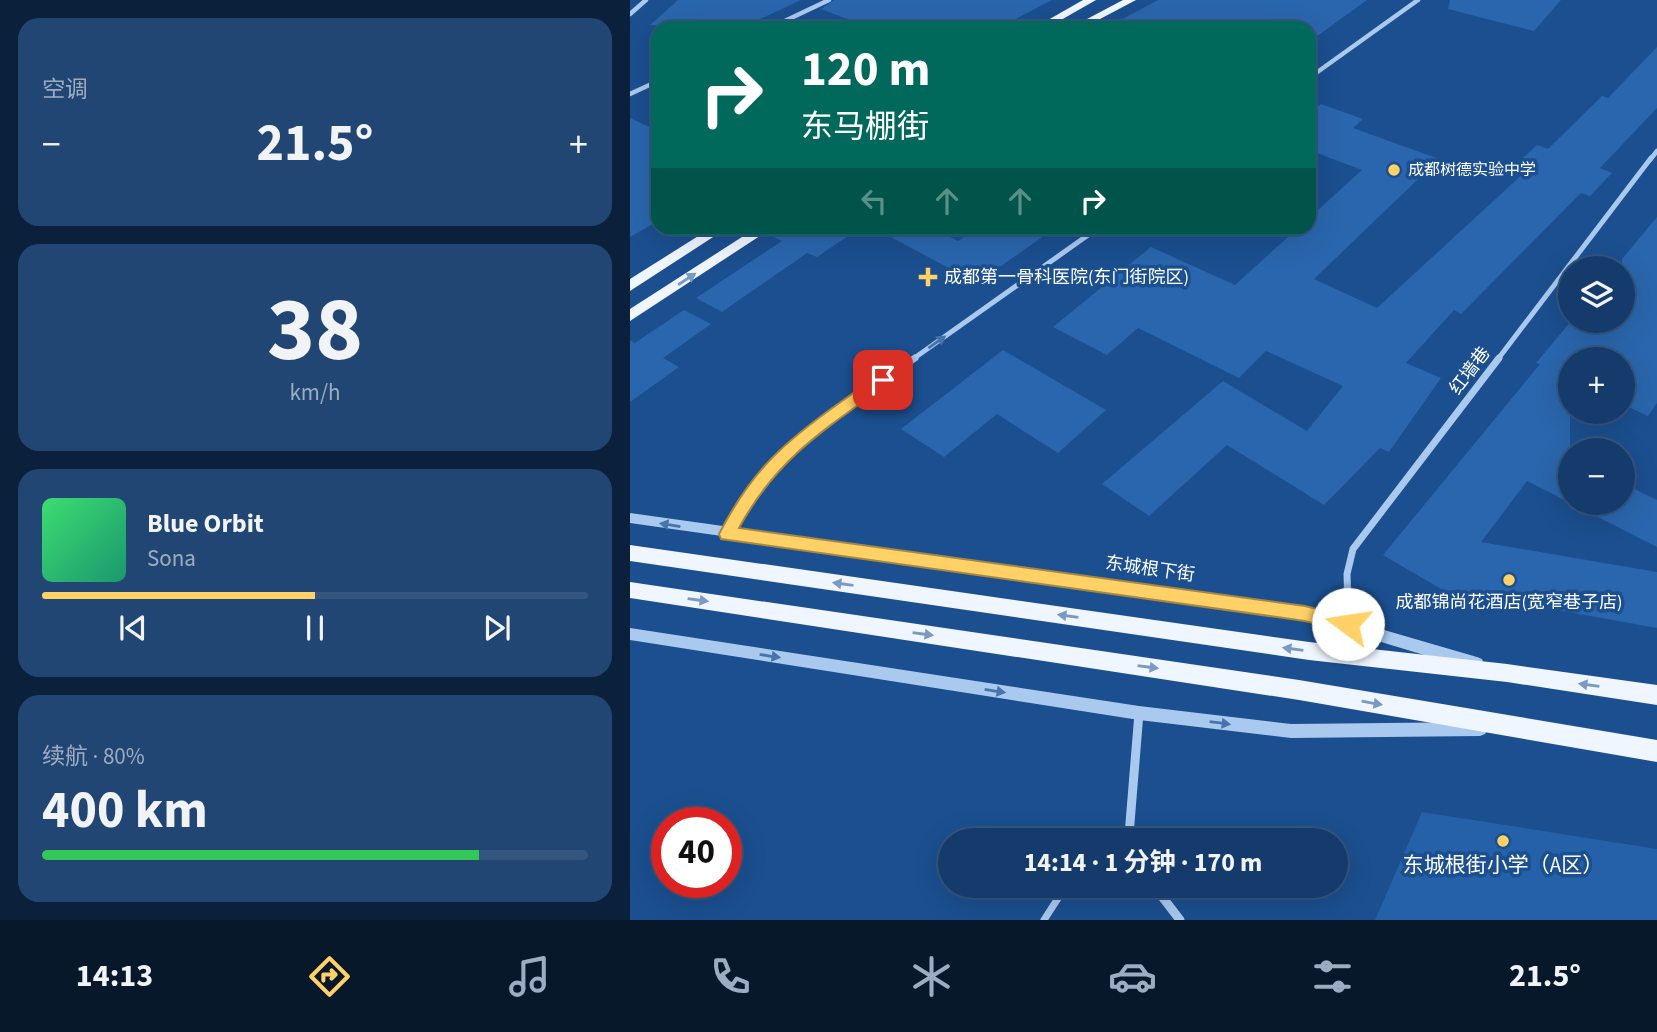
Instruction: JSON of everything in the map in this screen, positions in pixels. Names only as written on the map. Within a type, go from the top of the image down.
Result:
[{"type":"main road","points":[[1052,21],[1091,0]]},
{"type":"main road","points":[[1088,21],[1131,0]]},
{"type":"main road","points":[[630,286],[709,235]]},
{"type":"main road","points":[[630,316],[754,235]]},
{"type":"main road","points":[[630,553],[1310,651],[1507,673]]},
{"type":"main road","points":[[630,590],[1299,690],[1657,751]]},
{"type":"main road","name":"东城根下街","points":[[1507,673],[1657,695]]},
{"type":"street","points":[[630,14],[646,0]]},
{"type":"street","points":[[785,21],[829,0]]},
{"type":"street","points":[[1316,73],[1418,0]]},
{"type":"street","points":[[630,94],[651,84]]},
{"type":"street","name":"红墙巷","points":[[1348,624],[1347,574],[1353,549],[1657,151]]},
{"type":"street","points":[[727,534],[746,499],[770,468],[797,441],[1088,235]]},
{"type":"street","name":"东城根下街","points":[[630,518],[727,534],[1305,613],[1507,673]]},
{"type":"street","points":[[630,634],[1139,713],[1291,731],[1518,728]]},
{"type":"street","points":[[1129,828],[1139,713]]},
{"type":"street","points":[[1163,898],[1180,920]]},
{"type":"lane","points":[[1044,920],[1058,898]]},
{"type":"shaded area","points":[[1422,812],[1657,849],[1657,920],[1375,920]]},
{"type":"building","points":[[678,0],[801,0],[756,21],[654,21]]},
{"type":"building","points":[[834,0],[1052,0],[1012,21],[852,21],[821,9]]},
{"type":"building","points":[[1158,0],[1367,0],[1316,37],[1316,21],[1119,21]]},
{"type":"building","points":[[1450,0],[1561,0],[1534,31],[1448,9]]},
{"type":"building","points":[[1657,47],[1657,108],[1600,168],[1612,173],[1590,196],[1581,193],[1461,314],[1454,310],[1406,363],[1441,378],[1389,452],[1380,448],[1324,505],[1227,445],[1149,516],[1102,484],[1223,381],[1307,431],[1343,386],[1266,351],[1239,378],[1138,328],[1107,355],[1053,327],[1151,247],[1235,285],[1290,235],[1316,235],[1316,212],[1362,170],[1316,153],[1316,108],[1321,104],[1363,119],[1353,128],[1439,159],[1314,279],[1377,308],[1526,171],[1514,166],[1537,145],[1548,149],[1602,96],[1608,98]]},
{"type":"building","points":[[630,118],[651,128],[651,225],[630,237]]},
{"type":"building","points":[[1657,217],[1657,403],[1648,416],[1635,410],[1635,347],[1558,347],[1558,424],[1570,424],[1570,438],[1558,438],[1558,497],[1527,481],[1481,542],[1657,572],[1657,628],[1441,589],[1383,555],[1540,364],[1536,363],[1561,333],[1635,333],[1635,256],[1624,256]]},
{"type":"building","points":[[770,235],[850,235],[817,257],[807,253],[722,312],[696,298],[782,241]]},
{"type":"building","points":[[887,235],[946,235],[958,241],[967,235],[1045,235],[977,283]]},
{"type":"building","points":[[684,310],[711,324],[663,358],[679,367],[630,402],[630,340],[635,343]]},
{"type":"building","points":[[1003,350],[1106,410],[1058,453],[997,414],[944,457],[901,429]]},
{"type":"building","points":[[1635,489],[1657,500],[1657,547],[1594,515],[1635,515]]},
{"type":"place","name":"成都树德实验中学","points":[[1394,170]]},
{"type":"place","name":"成都第一骨科医院(东门街院区)","points":[[928,277]]},
{"type":"place","name":"成都锦尚花酒店(宽窄巷子店)","points":[[1509,580]]},
{"type":"place","name":"东城根街小学（A区）","points":[[1503,841]]},
{"type":"route","points":[[883,380],[797,441],[770,468],[746,499],[727,534],[1305,613],[1348,624]]}]
